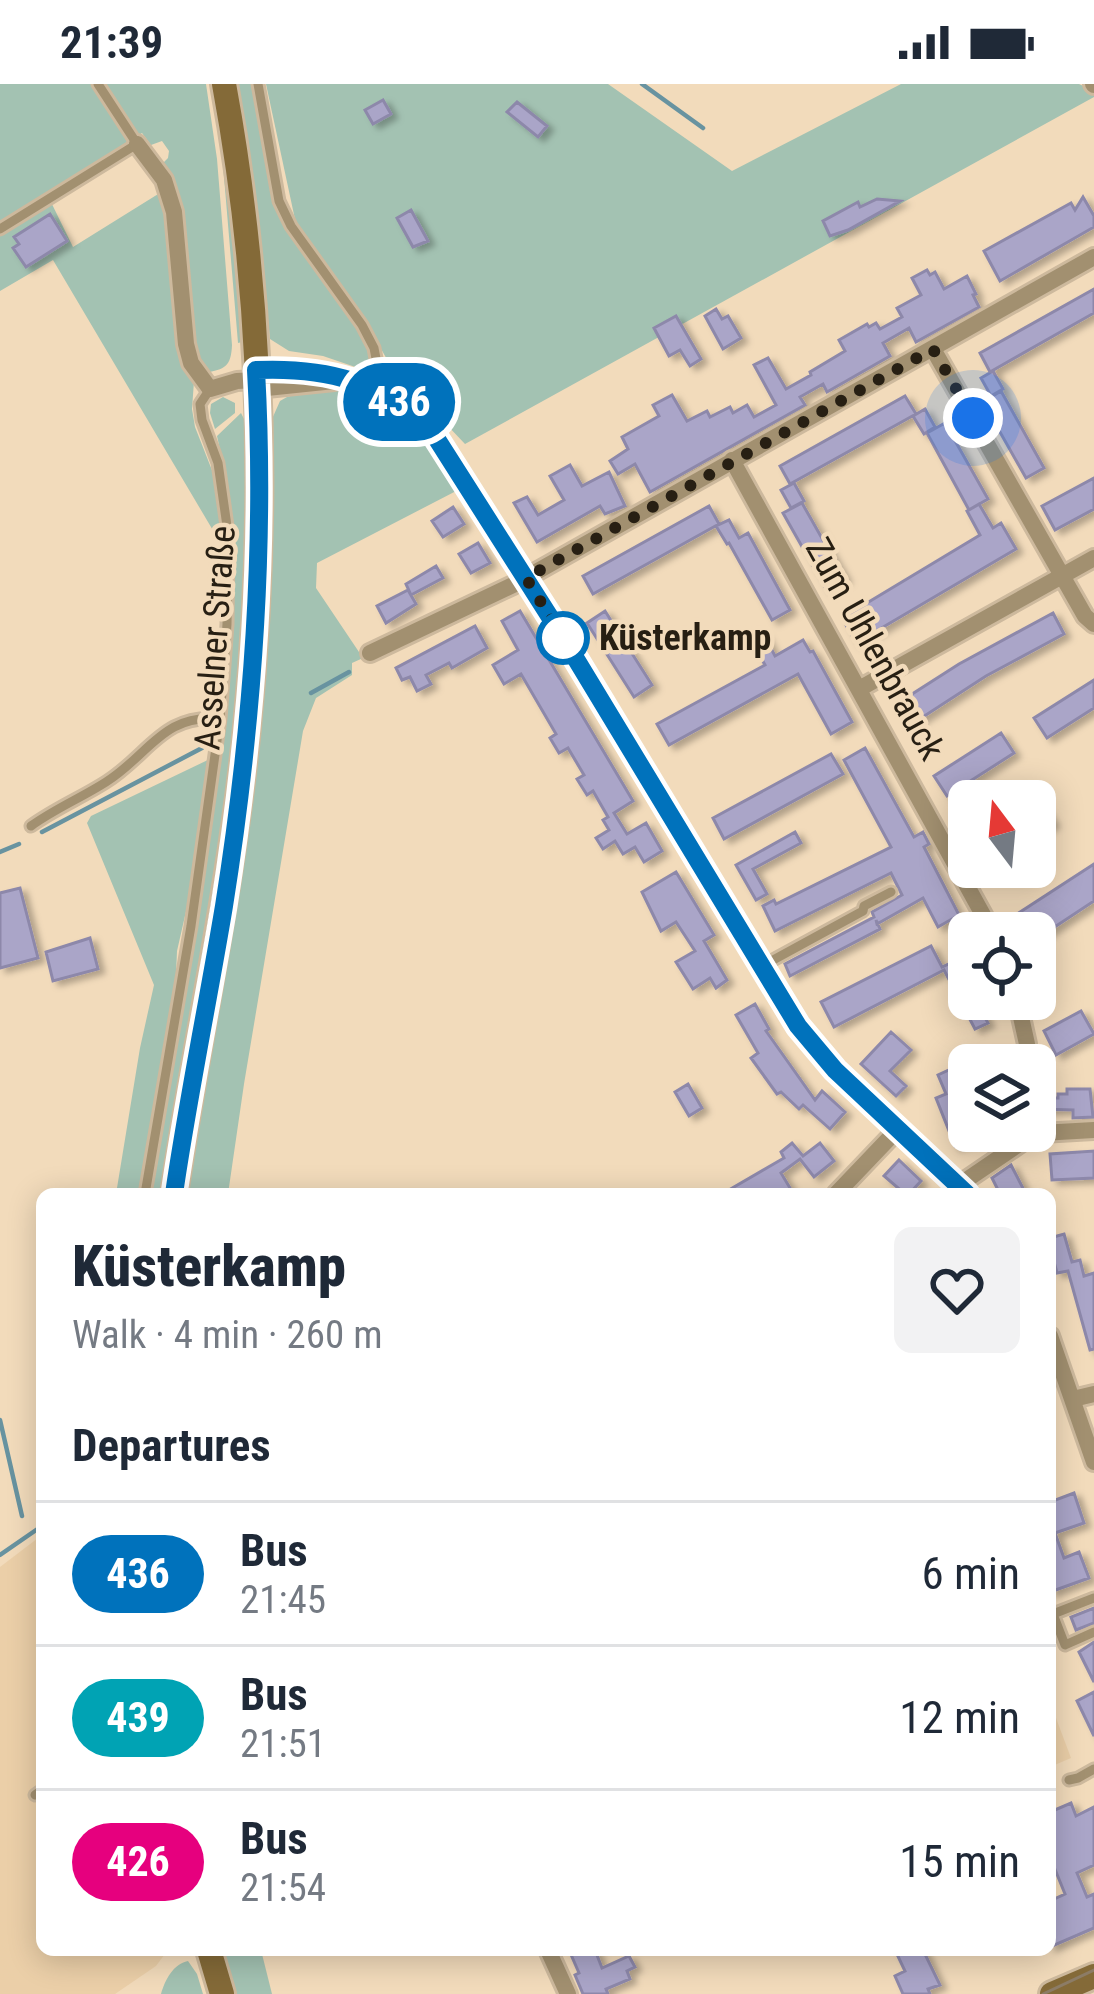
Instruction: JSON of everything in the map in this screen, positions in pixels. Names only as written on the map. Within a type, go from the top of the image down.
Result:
[{"type":"main road","name":"Asselner Straße","points":[[175,1188],[224,906],[248,726],[258,567],[257,380],[244,219],[224,84]]},
{"type":"main road","points":[[211,1956],[222,1994]]},
{"type":"main road","points":[[1052,1994],[1094,1976]]},
{"type":"street","points":[[137,143],[164,180],[174,212],[186,344],[191,363],[210,389],[237,381],[257,380],[287,388],[341,380],[374,388],[409,409],[433,433],[798,1026],[835,1070],[961,1188]]},
{"type":"street","points":[[370,653],[526,578],[1094,257]]},
{"type":"street","points":[[933,349],[1084,616],[1094,624]]},
{"type":"street","name":"Zum Uhlenbrauck","points":[[732,460],[981,912]]},
{"type":"street","points":[[859,689],[1094,558]]},
{"type":"street","points":[[842,1188],[898,1129]]},
{"type":"street","points":[[966,1188],[1028,1138],[1094,1130]]},
{"type":"street","points":[[1056,1353],[1094,1462]]},
{"type":"street","points":[[1072,1399],[1094,1394]]},
{"type":"street","points":[[551,1956],[568,1994]]},
{"type":"lane","points":[[0,229],[137,143],[98,84]]},
{"type":"lane","points":[[258,84],[279,201],[374,348],[378,369],[374,388]]},
{"type":"lane","points":[[146,1188],[191,926],[220,719],[229,549],[218,463],[200,404],[210,389]]},
{"type":"lane","points":[[31,826],[58,806],[107,782],[171,728],[198,717],[220,719]]},
{"type":"lane","points":[[762,966],[891,892]]},
{"type":"lane","points":[[1056,1614],[1094,1598]]},
{"type":"lane","points":[[1056,1622],[1065,1645]]},
{"type":"lane","points":[[1056,1649],[1094,1632]]},
{"type":"lane","points":[[1070,1780],[1094,1769]]},
{"type":"shaded area","points":[[36,1540],[36,1956],[164,1956],[115,1994],[0,1994],[0,1567]]},
{"type":"shaded area","points":[[1056,1718],[1071,1758],[1056,1764]]},
{"type":"green space","points":[[0,84],[206,84],[232,345],[226,366],[205,373],[192,357],[163,163],[169,151],[162,141],[151,145],[142,133],[47,194],[73,247],[163,191],[186,365],[194,381],[195,427],[217,483],[224,549],[53,260],[0,291]]},
{"type":"green space","points":[[212,84],[216,84],[226,155],[242,342],[238,343],[223,165]]},
{"type":"green space","points":[[234,84],[254,84],[276,201],[293,237],[369,344],[374,363],[370,372],[323,356],[289,351],[270,339],[255,201]]},
{"type":"green space","points":[[266,84],[608,84],[732,171],[901,84],[1079,84],[1094,91],[1094,97],[465,444],[428,405],[402,386],[363,317],[296,224]]},
{"type":"green space","points":[[334,388],[394,411],[423,436],[460,489],[317,563],[316,588],[363,658],[352,663],[352,675],[316,698],[303,731],[229,1188],[183,1188],[259,697],[272,510],[272,419],[280,401]]},
{"type":"green space","points":[[223,397],[235,403],[235,413],[215,429],[211,404]]},
{"type":"green space","points":[[241,413],[246,423],[248,575],[236,752],[166,1188],[151,1188],[206,857],[229,666],[232,551],[217,436]]},
{"type":"green space","points":[[212,758],[141,1188],[117,1188],[154,985],[87,823],[91,816]]},
{"type":"green space","points":[[223,1956],[262,1956],[272,1994],[234,1994]]},
{"type":"green space","points":[[188,1961],[203,1994],[161,1994],[170,1973]]},
{"type":"building","points":[[383,100],[391,114],[373,124],[365,110]]},
{"type":"building","points":[[517,102],[547,126],[538,137],[507,112]]},
{"type":"building","points":[[1083,197],[1094,216],[1094,227],[1000,281],[984,251],[1071,203],[1075,210]]},
{"type":"building","points":[[877,199],[900,201],[830,236],[823,221],[858,202],[860,207]]},
{"type":"building","points":[[411,210],[428,241],[413,247],[397,218]]},
{"type":"building","points":[[50,214],[67,241],[26,267],[13,248],[19,244],[14,237]]},
{"type":"building","points":[[927,270],[930,275],[935,272],[944,289],[967,276],[979,307],[916,342],[909,328],[883,343],[890,356],[827,392],[823,384],[800,397],[805,405],[650,492],[635,464],[618,474],[610,461],[628,449],[622,437],[659,416],[653,405],[672,395],[687,421],[707,411],[710,417],[747,405],[754,417],[776,405],[754,365],[768,358],[786,389],[845,351],[839,340],[867,324],[876,323],[880,329],[902,317],[897,308],[921,295],[912,278]]},
{"type":"building","points":[[1094,289],[1094,313],[990,372],[980,353]]},
{"type":"building","points":[[716,309],[722,319],[728,316],[741,338],[723,349],[705,316]]},
{"type":"building","points":[[676,316],[701,359],[690,366],[680,350],[669,356],[654,328]]},
{"type":"building","points":[[993,371],[1003,389],[991,396],[981,378]]},
{"type":"building","points":[[1001,391],[1044,468],[1026,478],[983,402]]},
{"type":"building","points":[[905,396],[916,414],[790,484],[780,466]]},
{"type":"building","points":[[925,409],[935,427],[924,434],[913,416]]},
{"type":"building","points":[[945,423],[988,499],[969,510],[927,433]]},
{"type":"building","points":[[570,465],[582,486],[609,472],[625,506],[605,514],[600,506],[537,542],[514,503],[527,497],[538,515],[564,500],[550,476]]},
{"type":"building","points":[[1094,478],[1094,509],[1055,530],[1042,506]]},
{"type":"building","points":[[794,483],[804,501],[791,508],[781,490]]},
{"type":"building","points":[[802,503],[845,579],[826,589],[783,513]]},
{"type":"building","points":[[979,504],[993,528],[1001,523],[1016,549],[856,643],[842,618],[980,535],[967,511]]},
{"type":"building","points":[[709,506],[719,524],[593,594],[583,576]]},
{"type":"building","points":[[453,507],[464,524],[443,537],[432,521]]},
{"type":"building","points":[[729,520],[739,538],[748,533],[790,610],[772,620],[716,526]]},
{"type":"building","points":[[478,543],[490,563],[471,573],[459,554]]},
{"type":"building","points":[[436,566],[443,578],[411,595],[406,584]]},
{"type":"building","points":[[408,590],[416,604],[386,623],[377,606]]},
{"type":"building","points":[[520,611],[633,801],[614,813],[627,834],[646,823],[662,851],[644,862],[635,847],[623,854],[615,841],[603,849],[596,838],[609,830],[603,820],[608,817],[593,791],[587,795],[577,779],[584,775],[568,748],[559,753],[550,738],[556,734],[521,674],[504,684],[493,665],[518,650],[502,621]]},
{"type":"building","points":[[605,611],[652,685],[634,697],[587,623]]},
{"type":"building","points":[[1053,613],[1064,634],[986,676],[909,726],[895,705]]},
{"type":"building","points":[[475,626],[487,648],[452,668],[449,663],[426,675],[431,684],[417,691],[410,677],[402,680],[396,668]]},
{"type":"building","points":[[764,635],[775,656],[803,640],[852,722],[831,734],[798,674],[669,745],[657,724],[765,665],[752,642]]},
{"type":"building","points":[[1094,680],[1094,708],[1047,738],[1034,718]]},
{"type":"building","points":[[1001,733],[1014,753],[972,780],[948,780],[947,796],[934,776]]},
{"type":"building","points":[[865,748],[914,837],[923,832],[929,844],[924,847],[957,912],[948,912],[948,921],[938,927],[923,898],[878,924],[880,929],[790,976],[785,964],[874,917],[872,912],[902,895],[891,873],[775,931],[763,906],[774,900],[776,904],[891,847],[844,760]]},
{"type":"building","points":[[831,754],[843,774],[724,839],[713,818]]},
{"type":"building","points":[[795,832],[801,843],[753,869],[767,894],[756,900],[736,865]]},
{"type":"building","points":[[1094,864],[1094,901],[1056,926],[1056,912],[1020,912]]},
{"type":"building","points":[[676,872],[714,935],[704,941],[727,980],[716,988],[710,978],[693,989],[676,962],[695,951],[676,922],[661,931],[642,892]]},
{"type":"building","points":[[20,888],[38,958],[0,968],[0,893]]},
{"type":"building","points":[[90,938],[98,969],[53,981],[46,952]]},
{"type":"building","points":[[931,946],[942,967],[948,964],[948,978],[944,970],[834,1027],[821,1002]]},
{"type":"building","points":[[755,1004],[766,1031],[815,1100],[822,1091],[845,1112],[830,1129],[803,1105],[799,1109],[781,1092],[777,1094],[751,1058],[758,1053],[736,1015]]},
{"type":"building","points":[[1081,1011],[1094,1034],[1056,1055],[1056,1044],[1050,1044],[1044,1031]]},
{"type":"building","points":[[970,1020],[986,1020],[988,1023],[975,1029]]},
{"type":"building","points":[[891,1032],[911,1050],[890,1071],[906,1086],[896,1096],[861,1064]]},
{"type":"building","points":[[948,1070],[948,1128],[936,1098],[946,1094],[938,1075]]},
{"type":"building","points":[[688,1084],[702,1108],[689,1116],[675,1092]]},
{"type":"building","points":[[1067,1089],[1090,1089],[1093,1117],[1073,1118],[1073,1110],[1056,1110],[1058,1094],[1067,1094]]},
{"type":"building","points":[[792,1143],[803,1156],[820,1143],[834,1161],[814,1177],[800,1159],[781,1173],[790,1188],[732,1188],[784,1158],[781,1152]]},
{"type":"building","points":[[1094,1151],[1094,1178],[1052,1180],[1050,1154]]},
{"type":"building","points":[[899,1160],[921,1181],[915,1188],[898,1188],[884,1176]]},
{"type":"building","points":[[1011,1165],[1023,1188],[997,1188],[992,1178]]},
{"type":"building","points":[[1064,1234],[1072,1262],[1080,1260],[1084,1276],[1094,1273],[1094,1349],[1090,1350],[1068,1271],[1057,1273],[1056,1236]]},
{"type":"building","points":[[1074,1493],[1084,1523],[1056,1533],[1056,1500]]},
{"type":"building","points":[[1056,1536],[1064,1558],[1079,1552],[1089,1578],[1056,1590]]},
{"type":"building","points":[[1094,1608],[1094,1623],[1076,1630],[1071,1617]]},
{"type":"building","points":[[1094,1642],[1094,1682],[1079,1652]]},
{"type":"building","points":[[1094,1692],[1094,1736],[1077,1701]]},
{"type":"building","points":[[1071,1803],[1076,1816],[1094,1807],[1094,1865],[1077,1873],[1087,1897],[1094,1894],[1094,1928],[1056,1944],[1056,1898],[1065,1894],[1056,1872],[1056,1809]]},
{"type":"building","points":[[572,1956],[597,1956],[602,1968],[629,1956],[635,1967],[627,1971],[630,1979],[606,1989],[608,1994],[583,1994],[575,1975],[579,1973]]},
{"type":"building","points":[[898,1956],[926,1956],[940,1985],[928,1989],[930,1994],[903,1994],[895,1976],[905,1971]]},
{"type":"waterway","points":[[642,84],[703,128]]},
{"type":"waterway","points":[[311,693],[349,672]]},
{"type":"waterway","points":[[42,832],[202,748]]},
{"type":"waterway","points":[[0,852],[19,844]]},
{"type":"waterway","points":[[0,1420],[22,1516]]},
{"type":"waterway","points":[[0,1555],[36,1530]]},
{"type":"tram line","points":[[1043,1994],[1094,1970]]},
{"type":"bus line","name":"436","points":[[175,1188],[224,906],[248,726],[258,567],[256,370],[291,368],[370,386],[409,409],[433,433],[798,1026],[835,1070],[961,1188]]},
{"type":"place","name":"Küsterkamp","points":[[563,638]]},
{"type":"route","points":[[563,638],[526,578],[933,349],[973,418]]}]
